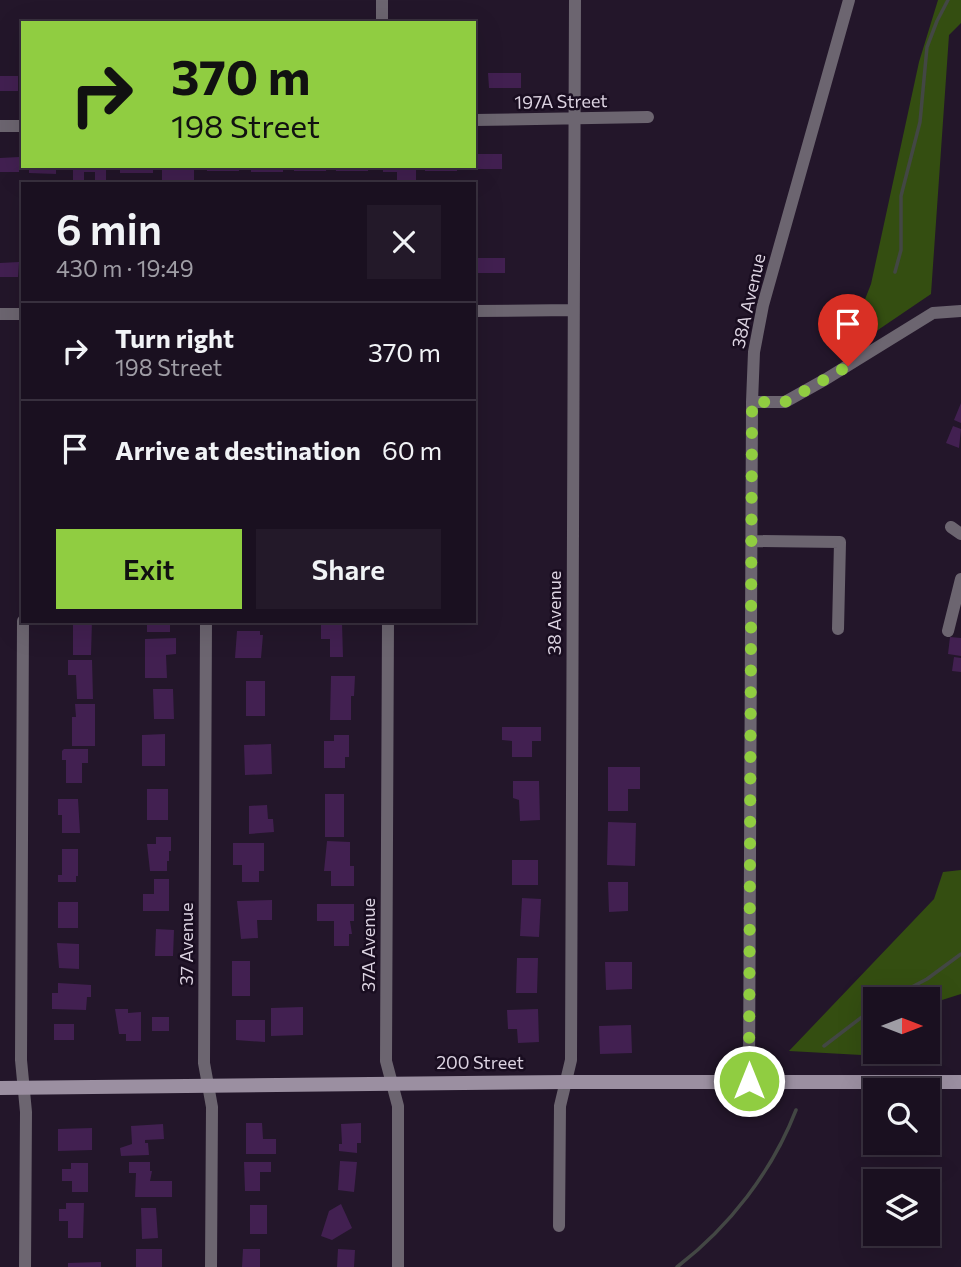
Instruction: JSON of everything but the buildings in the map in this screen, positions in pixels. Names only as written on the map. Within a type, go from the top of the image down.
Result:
[{"type":"main road","name":"200 Street","points":[[0,1088],[208,1084],[961,1082]]},
{"type":"street","points":[[382,0],[382,21]]},
{"type":"street","name":"38 Avenue","points":[[559,1226],[560,1106],[571,1046],[575,0]]},
{"type":"street","name":"38A Avenue","points":[[749,1081],[754,352],[763,305],[849,0]]},
{"type":"street","name":"197A Street","points":[[476,120],[648,117]]},
{"type":"street","points":[[0,126],[21,125]]},
{"type":"street","points":[[476,311],[573,310]]},
{"type":"street","points":[[752,402],[785,402],[933,313],[961,311]]},
{"type":"street","points":[[0,314],[21,314]]},
{"type":"street","points":[[751,541],[840,542],[838,629]]},
{"type":"street","points":[[948,631],[961,579]]},
{"type":"street","points":[[23,623],[21,1060],[24,1087],[25,1267]]},
{"type":"street","name":"37 Avenue","points":[[206,623],[204,1063],[212,1107],[211,1267]]},
{"type":"street","name":"37A Avenue","points":[[388,623],[386,1061],[398,1106],[398,1267]]},
{"type":"green space","points":[[938,0],[961,0],[961,23],[949,35],[931,294],[844,353],[871,284],[919,62]]},
{"type":"green space","points":[[961,870],[961,994],[942,1000],[940,1015],[940,987],[863,987],[863,1055],[789,1051],[934,899],[943,872]]},
{"type":"waterway","points":[[895,272],[901,250],[901,196],[920,122],[927,47],[948,0]]},
{"type":"waterway","points":[[912,987],[961,954]]},
{"type":"waterway","points":[[824,1046],[863,1016]]},
{"type":"waterway","points":[[677,1267],[714,1234],[747,1197],[775,1155],[796,1110]]},
{"type":"route","points":[[749,1081],[752,402],[785,402],[848,366]]}]
